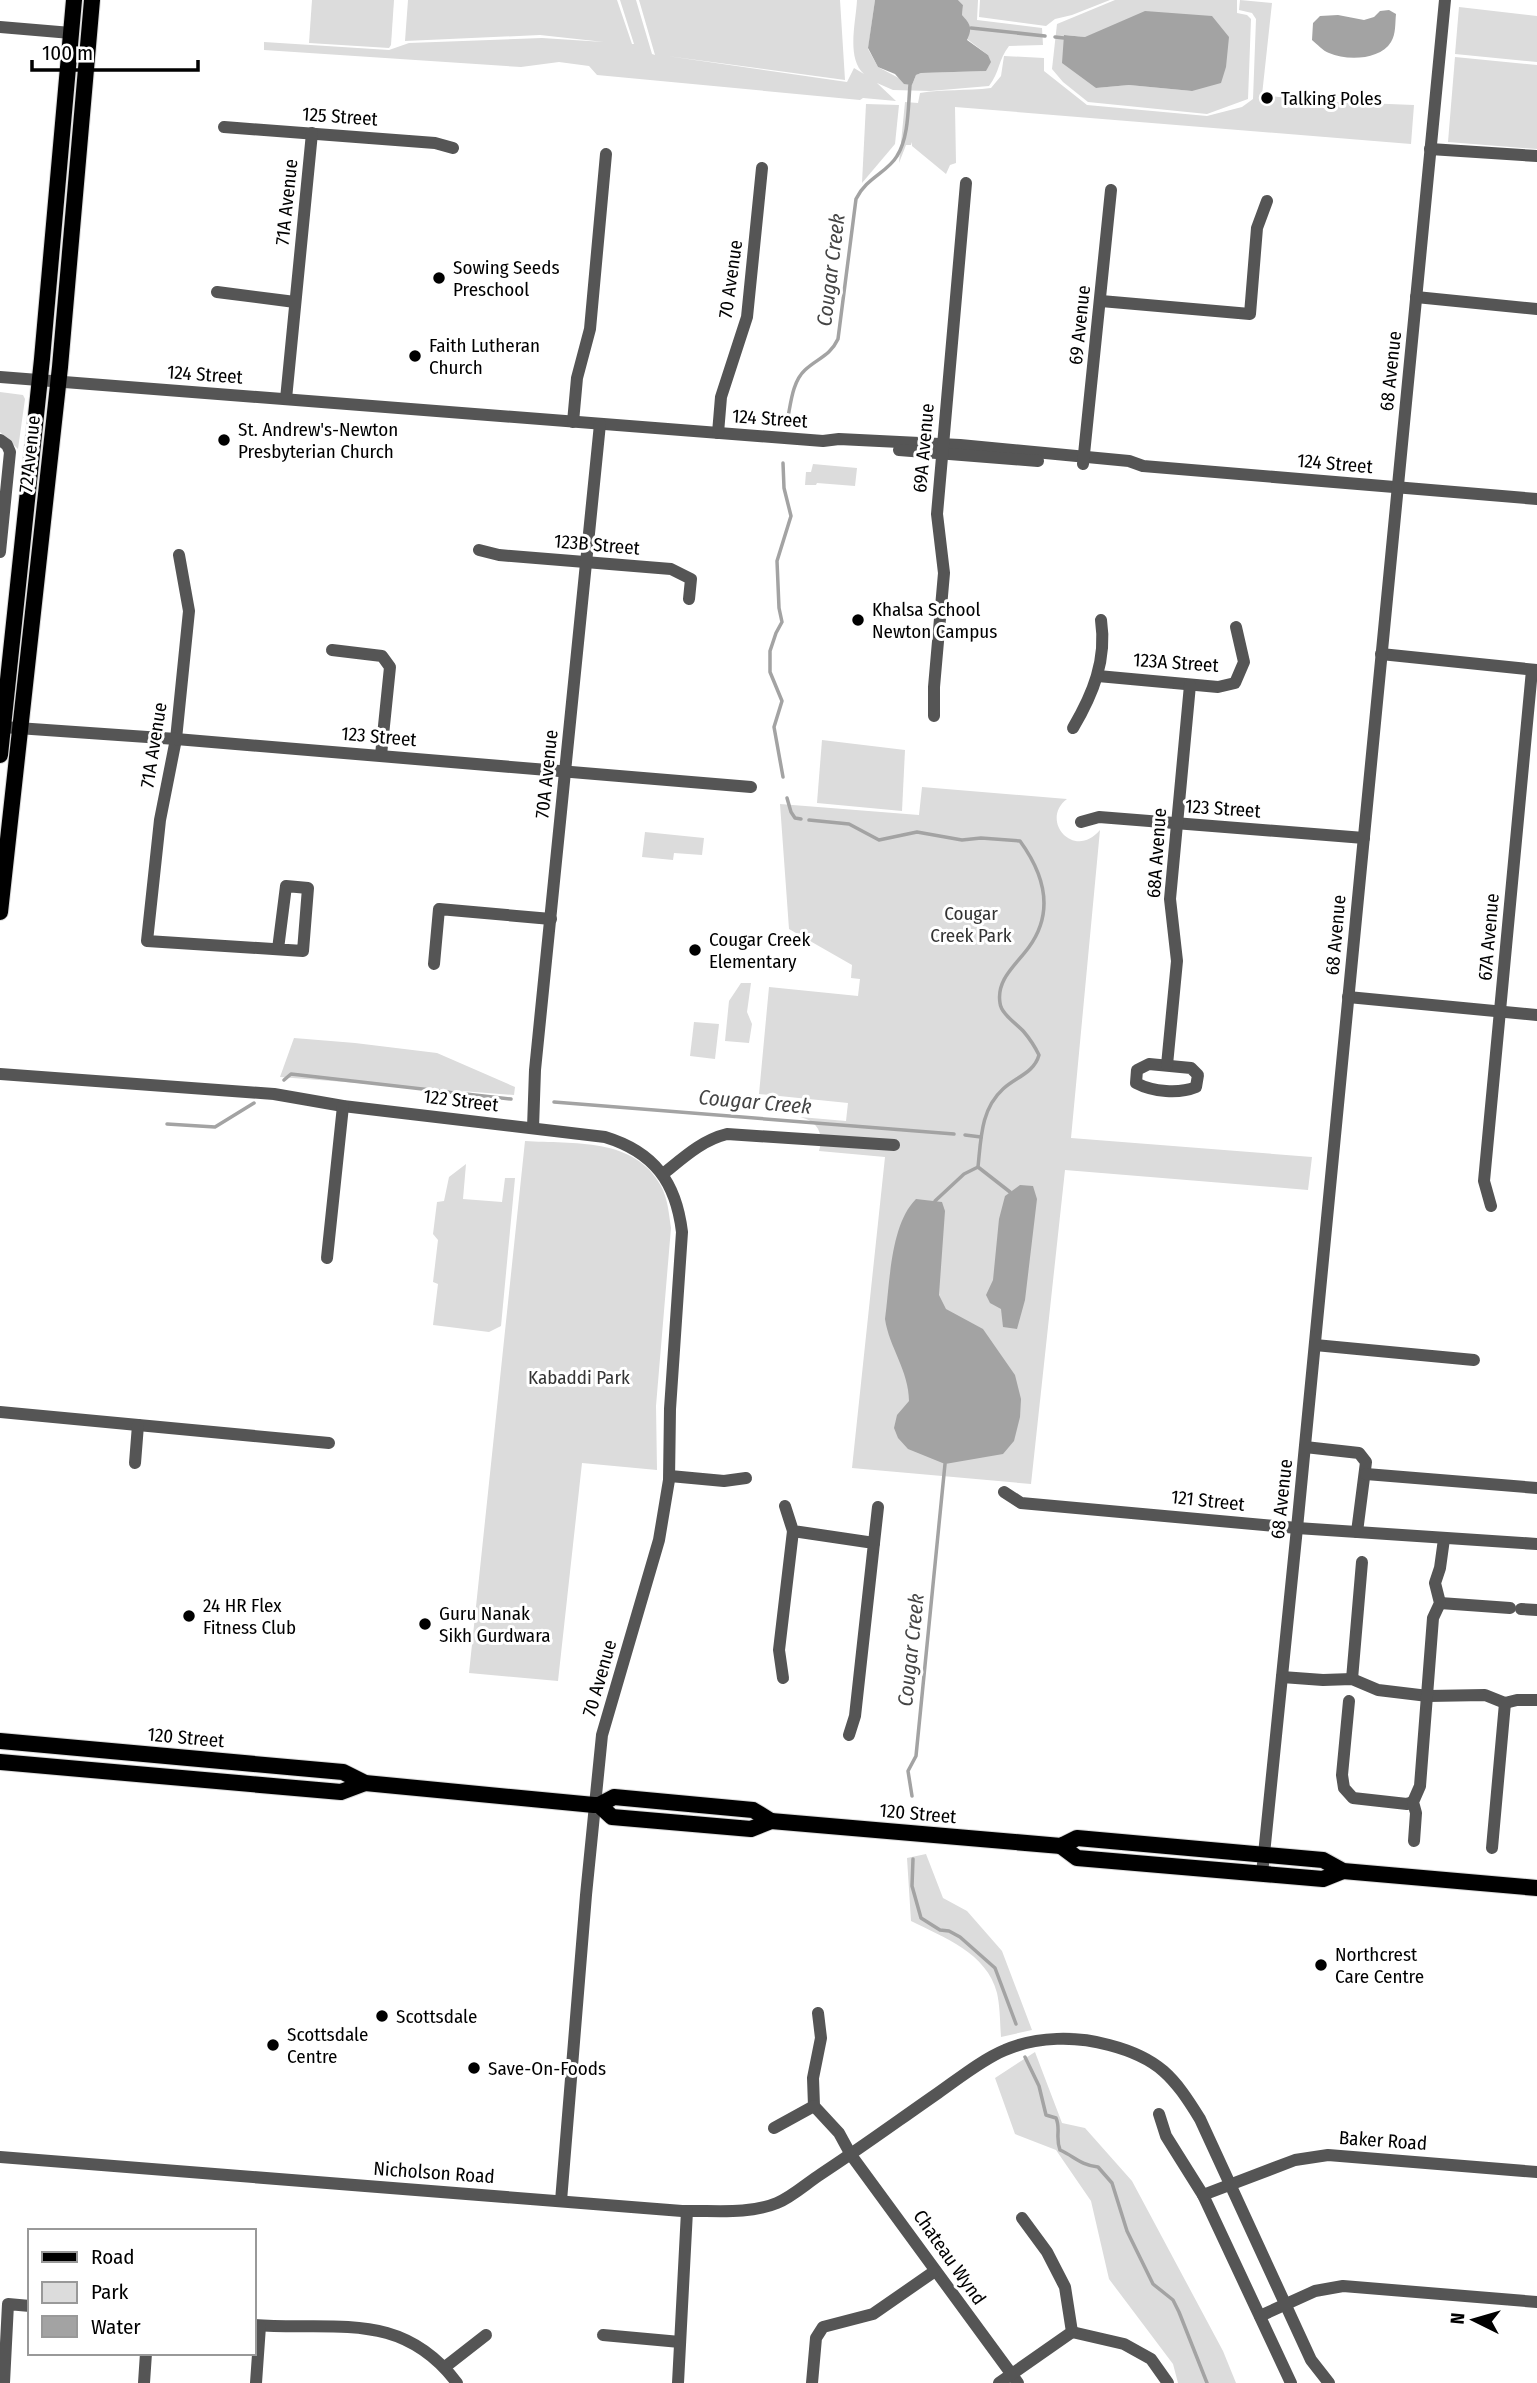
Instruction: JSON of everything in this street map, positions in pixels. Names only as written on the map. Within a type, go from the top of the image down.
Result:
[{"type":"main road","name":"72 Avenue","points":[[0,755],[40,380],[74,0]]},
{"type":"main road","name":"72 Avenue","points":[[0,912],[58,382],[92,0]]},
{"type":"main road","name":"120 Street","points":[[0,1741],[343,1772],[365,1783],[596,1805],[614,1797],[731,1807],[753,1810],[771,1821],[1061,1846],[1077,1838],[1323,1860],[1343,1871],[1537,1888]]},
{"type":"main road","name":"120 Street","points":[[0,1762],[341,1792],[365,1783]]},
{"type":"main road","name":"120 Street","points":[[1061,1846],[1077,1858],[1322,1879],[1343,1871]]},
{"type":"street","name":"68 Avenue","points":[[1262,1874],[1445,0]]},
{"type":"street","points":[[0,27],[71,33]]},
{"type":"street","name":"125 Street","points":[[225,127],[435,143],[453,148]]},
{"type":"street","name":"71A Avenue","points":[[286,399],[312,133]]},
{"type":"street","points":[[1430,149],[1537,156]]},
{"type":"street","points":[[573,422],[577,378],[590,329],[606,154]]},
{"type":"street","name":"70 Avenue","points":[[718,433],[721,397],[747,317],[762,169]]},
{"type":"street","name":"69A Avenue","points":[[934,716],[944,573],[936,514],[966,183]]},
{"type":"street","name":"69 Avenue","points":[[1083,460],[1111,190]]},
{"type":"street","points":[[1101,301],[1250,314],[1257,228],[1267,201]]},
{"type":"street","points":[[217,292],[295,302]]},
{"type":"street","points":[[1416,297],[1537,309]]},
{"type":"street","name":"124 Street","points":[[0,377],[822,441],[838,446],[941,449],[1129,461],[1143,466],[1537,499]]},
{"type":"street","name":"70A Avenue","points":[[533,1128],[536,1070],[600,424]]},
{"type":"street","name":"72 Avenue","points":[[0,440],[7,445],[10,452],[0,552]]},
{"type":"street","name":"123B Street","points":[[479,550],[499,555],[671,569],[691,579],[689,599]]},
{"type":"street","name":"71A Avenue","points":[[179,555],[189,611],[176,739],[160,820],[147,941],[278,949]]},
{"type":"street","points":[[1073,728],[1098,676],[1104,640],[1101,620]]},
{"type":"street","name":"123A Street","points":[[1098,676],[1218,687],[1235,683],[1244,662],[1236,627]]},
{"type":"street","points":[[332,650],[382,656],[390,667],[381,755]]},
{"type":"street","points":[[1381,654],[1535,670]]},
{"type":"street","name":"67A Avenue","points":[[1492,1206],[1484,1181],[1535,670]]},
{"type":"street","name":"68A Avenue","points":[[1167,1065],[1177,961],[1170,900],[1189,685]]},
{"type":"street","name":"123 Street","points":[[3,727],[381,755],[751,787]]},
{"type":"street","name":"123 Street","points":[[1081,822],[1099,817],[1364,838]]},
{"type":"street","points":[[286,886],[308,888],[303,951],[278,949],[286,886]]},
{"type":"street","points":[[434,964],[439,909],[551,919]]},
{"type":"street","points":[[1348,997],[1537,1015]]},
{"type":"street","name":"122 Street","points":[[0,1074],[257,1092],[343,1106],[605,1137],[625,1144],[649,1159],[663,1174]]},
{"type":"street","points":[[327,1258],[343,1106]]},
{"type":"street","points":[[663,1174],[702,1143],[727,1134],[894,1145]]},
{"type":"street","name":"70 Avenue","points":[[561,2201],[602,1735],[659,1540],[670,1476],[670,1409],[682,1232],[680,1209],[663,1174]]},
{"type":"street","points":[[1315,1345],[1474,1360]]},
{"type":"street","points":[[0,1412],[329,1443]]},
{"type":"street","points":[[135,1463],[138,1425]]},
{"type":"street","points":[[1305,1447],[1359,1453],[1366,1462],[1357,1532]]},
{"type":"street","points":[[1366,1474],[1537,1488]]},
{"type":"street","points":[[670,1476],[724,1481],[746,1478]]},
{"type":"street","name":"121 Street","points":[[1004,1492],[1021,1503],[1297,1528],[1537,1544]]},
{"type":"street","points":[[783,1678],[779,1650],[793,1531],[785,1506]]},
{"type":"street","points":[[849,1735],[855,1716],[878,1507]]},
{"type":"street","points":[[793,1531],[874,1543]]},
{"type":"street","points":[[1413,1842],[1416,1813],[1413,1802],[1420,1786],[1433,1618],[1440,1604],[1435,1583],[1444,1539]]},
{"type":"street","points":[[1352,1679],[1362,1562]]},
{"type":"street","points":[[1440,1604],[1537,1610]]},
{"type":"street","points":[[1282,1677],[1352,1679],[1378,1689],[1428,1696],[1485,1695],[1505,1703],[1537,1700]]},
{"type":"street","points":[[1349,1701],[1342,1775],[1344,1788],[1353,1798],[1407,1804],[1413,1802]]},
{"type":"street","points":[[1492,1848],[1505,1703]]},
{"type":"street","points":[[818,2013],[821,2038],[813,2078],[814,2106],[839,2133],[851,2155]]},
{"type":"street","name":"Nicholson Road","points":[[0,2157],[687,2211],[736,2211],[776,2203],[1005,2050],[1037,2042],[1069,2039],[1094,2041],[1121,2048],[1154,2062],[1182,2089],[1200,2119],[1311,2360],[1329,2383]]},
{"type":"street","points":[[774,2128],[814,2106]]},
{"type":"street","points":[[1159,2114],[1166,2136],[1203,2195],[1291,2383]]},
{"type":"street","name":"Chateau Wynd","points":[[851,2155],[897,2214],[935,2272],[1015,2379]]},
{"type":"street","name":"Baker Road","points":[[1230,2185],[1295,2160],[1328,2155],[1537,2172]]},
{"type":"street","points":[[1203,2195],[1230,2185]]},
{"type":"street","points":[[678,2383],[687,2211]]},
{"type":"street","points":[[1022,2218],[1047,2252],[1065,2287],[1072,2332]]},
{"type":"street","points":[[812,2383],[816,2338],[823,2327],[873,2314],[935,2272]]},
{"type":"street","points":[[1260,2316],[1315,2291],[1343,2286],[1537,2302]]},
{"type":"street","points":[[4,2383],[8,2304],[28,2306]]},
{"type":"street","points":[[256,2383],[257,2326],[370,2328],[406,2339],[435,2358],[457,2383]]},
{"type":"street","points":[[999,2383],[1015,2379],[1072,2332]]},
{"type":"street","points":[[1072,2332],[1124,2344],[1151,2359],[1168,2383]]},
{"type":"street","points":[[444,2367],[486,2335]]},
{"type":"street","points":[[603,2335],[680,2342]]},
{"type":"street","points":[[144,2383],[146,2355]]},
{"type":"green space","points":[[312,0],[394,0],[391,45],[389,48],[309,43]]},
{"type":"green space","points":[[408,0],[617,0],[634,44],[620,0],[636,0],[652,54],[655,55],[639,0],[840,0],[845,80],[667,56],[847,82],[854,68],[864,74],[858,67],[854,49],[857,0],[875,0],[868,49],[878,67],[912,85],[916,75],[921,73],[986,71],[988,55],[967,39],[962,15],[963,5],[958,0],[978,0],[977,20],[1042,28],[1043,45],[1009,46],[989,86],[930,91],[893,90],[877,83],[896,101],[860,100],[597,75],[589,66],[559,62],[521,67],[264,50],[264,42],[389,50],[409,43],[542,38],[604,42],[540,35],[405,41]]},
{"type":"green space","points":[[980,0],[1110,0],[1055,19],[1046,26],[979,17]]},
{"type":"green space","points":[[1115,0],[1237,0],[1237,13],[1247,15],[1251,19],[1248,99],[1207,114],[1088,102],[1063,82],[1052,69],[1057,24]],"holes":[[[1065,35],[1085,37],[1192,91],[1129,85],[1096,88]]]},
{"type":"green space","points":[[1240,0],[1272,3],[1262,95],[1314,101],[1414,105],[1411,144],[955,107],[956,163],[950,165],[946,174],[912,146],[912,142],[911,145],[906,145],[899,163],[905,102],[918,103],[920,93],[991,88],[1001,76],[1004,56],[1044,58],[1044,71],[1087,105],[1207,116],[1242,107],[1253,99],[1256,19],[1252,13],[1239,10]]},
{"type":"green space","points":[[1459,7],[1537,16],[1537,62],[1455,54]]},
{"type":"green space","points":[[1455,57],[1537,65],[1537,149],[1448,142]]},
{"type":"green space","points":[[866,104],[899,105],[895,144],[862,183]]},
{"type":"green space","points":[[0,392],[23,395],[25,399],[18,449],[0,432]]},
{"type":"green space","points":[[813,464],[857,468],[855,486],[817,483],[805,485],[806,472],[811,472]]},
{"type":"green space","points":[[822,740],[905,750],[902,811],[817,803]]},
{"type":"green space","name":"Cougar Creek Park","points":[[922,787],[1067,799],[1059,808],[1057,817],[1063,834],[1080,841],[1090,838],[1100,830],[1071,1138],[1312,1157],[1308,1190],[1065,1170],[1031,1484],[852,1468],[885,1157],[819,1151],[821,1139],[818,1129],[800,1117],[846,1121],[848,1103],[759,1094],[769,987],[858,996],[860,979],[851,978],[852,965],[789,929],[780,804],[919,815]]},
{"type":"green space","points":[[645,832],[704,838],[702,855],[674,853],[673,860],[642,857]]},
{"type":"green space","points":[[741,983],[751,983],[747,1012],[752,1024],[749,1043],[725,1041],[729,1001]]},
{"type":"green space","points":[[694,1022],[719,1024],[715,1059],[690,1056]]},
{"type":"green space","points":[[294,1038],[437,1053],[515,1087],[514,1095],[280,1077]]},
{"type":"green space","name":"Kabaddi Park","points":[[525,1141],[601,1146],[636,1159],[650,1170],[661,1186],[667,1202],[671,1228],[656,1406],[657,1470],[582,1463],[558,1681],[469,1673]]},
{"type":"green space","points":[[466,1164],[463,1199],[502,1202],[505,1178],[515,1178],[501,1326],[489,1332],[433,1325],[438,1284],[433,1282],[438,1240],[433,1234],[437,1202],[444,1201],[449,1177]]},
{"type":"green space","points":[[926,1854],[943,1898],[967,1911],[1002,1951],[1032,2030],[1001,2037],[997,1993],[984,1967],[950,1940],[911,1921],[907,1858]]},
{"type":"green space","points":[[1035,2052],[1062,2123],[1085,2128],[1132,2181],[1223,2351],[1236,2383],[1178,2383],[1173,2364],[1109,2279],[1091,2201],[1056,2150],[1015,2134],[995,2078]]},
{"type":"water","points":[[875,0],[958,0],[963,5],[962,15],[970,26],[967,40],[988,55],[991,62],[986,71],[921,73],[916,75],[912,85],[904,84],[895,74],[878,67],[868,48]]},
{"type":"water","points":[[1389,10],[1396,14],[1394,36],[1386,48],[1371,56],[1336,56],[1312,40],[1313,23],[1320,16],[1338,15],[1364,20],[1374,17],[1380,11]]},
{"type":"water","points":[[1145,11],[1212,16],[1229,37],[1226,67],[1221,83],[1192,91],[1129,85],[1096,88],[1062,63],[1064,35],[1085,37]]},
{"type":"water","points":[[1020,1185],[1033,1186],[1037,1199],[1025,1300],[1017,1329],[1003,1327],[1001,1309],[990,1303],[986,1295],[993,1280],[999,1219],[1005,1196]]},
{"type":"water","points":[[916,1199],[942,1202],[945,1211],[939,1295],[946,1309],[983,1329],[1015,1375],[1021,1399],[1020,1417],[1014,1441],[1003,1454],[945,1464],[908,1449],[898,1438],[894,1428],[897,1415],[909,1401],[906,1379],[885,1319],[896,1239],[907,1210]]},
{"type":"waterway","points":[[971,28],[1045,36]]},
{"type":"waterway","points":[[1055,37],[1064,38]]},
{"type":"waterway","name":"Cougar Creek","points":[[788,417],[793,392],[801,375],[827,353],[838,339],[856,199],[865,186],[893,162],[901,148],[907,122],[910,85]]},
{"type":"waterway","name":"Cougar Creek","points":[[783,463],[784,488],[791,516],[777,561],[782,622],[770,651],[770,672],[782,701],[774,727],[783,777]]},
{"type":"waterway","name":"Cougar Creek","points":[[787,798],[791,812],[795,818],[801,819]]},
{"type":"waterway","name":"Cougar Creek","points":[[809,820],[849,824],[879,840],[917,832],[962,840],[981,838],[1020,841],[1035,866],[1043,893],[1042,920],[1029,947],[1004,979],[1000,1003],[1003,1011],[1026,1035],[1039,1055],[1033,1066],[1003,1089],[990,1106],[983,1125],[978,1167],[1010,1192]]},
{"type":"waterway","name":"Cougar Creek","points":[[284,1080],[291,1074],[511,1099]]},
{"type":"waterway","name":"Cougar Creek","points":[[554,1102],[954,1134]]},
{"type":"waterway","name":"Cougar Creek","points":[[167,1124],[215,1127],[254,1103]]},
{"type":"waterway","name":"Cougar Creek","points":[[965,1135],[981,1137]]},
{"type":"waterway","name":"Cougar Creek","points":[[935,1201],[964,1174],[978,1167]]},
{"type":"waterway","name":"Cougar Creek","points":[[912,1796],[908,1771],[916,1756],[945,1464]]},
{"type":"waterway","name":"Cougar Creek","points":[[913,1859],[912,1886],[921,1918],[940,1930],[960,1937],[995,1968],[1016,2024]]},
{"type":"waterway","name":"Cougar Creek","points":[[1025,2057],[1039,2086],[1046,2115],[1056,2118],[1060,2150],[1082,2163],[1098,2167],[1112,2183],[1127,2231],[1153,2284],[1173,2300],[1207,2383]]},
{"type":"place","name":"Talking Poles","points":[[1267,98]]},
{"type":"place","name":"Sowing Seeds Preschool","points":[[439,278]]},
{"type":"place","name":"Faith Lutheran Church","points":[[415,356]]},
{"type":"place","name":"St. Andrew's-Newton Presbyterian Church","points":[[224,440]]},
{"type":"place","name":"Khalsa School Newton Campus","points":[[858,620]]},
{"type":"place","name":"Cougar Creek Elementary","points":[[695,950]]},
{"type":"place","name":"24 HR Flex Fitness Club","points":[[189,1616]]},
{"type":"place","name":"Guru Nanak Sikh Gurdwara","points":[[425,1624]]},
{"type":"place","name":"Northcrest Care Centre","points":[[1321,1965]]},
{"type":"place","name":"Scottsdale","points":[[382,2016]]},
{"type":"place","name":"Scottsdale Centre","points":[[273,2045]]},
{"type":"place","name":"Save-On-Foods","points":[[474,2068]]}]
